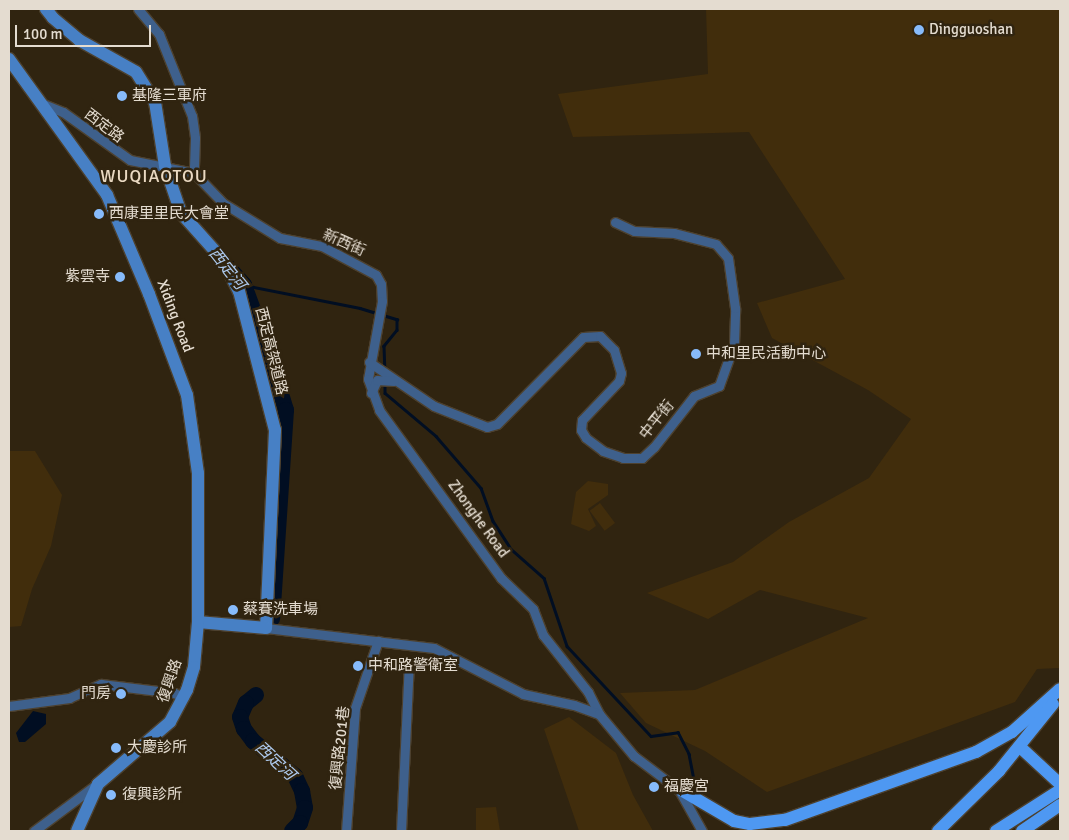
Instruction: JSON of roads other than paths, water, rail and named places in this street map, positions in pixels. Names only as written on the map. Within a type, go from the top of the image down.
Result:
[{"type":"main road","points":[[676,787],[734,821],[750,824],[785,820],[976,752],[1012,732],[1060,688]]},
{"type":"main road","points":[[938,831],[1020,746],[1060,694]]},
{"type":"main road","points":[[1020,746],[1060,784]]},
{"type":"main road","points":[[996,831],[1060,790]]},
{"type":"main road","points":[[688,805],[692,802],[704,804]]},
{"type":"main road","points":[[1022,831],[1060,804]]},
{"type":"street","name":"西定高架道路","points":[[46,9],[53,18],[79,40],[136,72],[156,106],[164,165],[181,213],[232,273],[275,430],[266,628]]},
{"type":"street","points":[[138,9],[159,34],[190,109],[195,138],[194,173],[164,165]]},
{"type":"street","name":"Xiding Road","points":[[9,59],[107,195],[187,395],[198,473],[198,622]]},
{"type":"street","name":"西定路","points":[[40,103],[63,112],[121,155],[164,165]]},
{"type":"street","name":"新西街","points":[[194,173],[223,203],[280,238],[322,246],[376,275],[382,288],[376,329]]},
{"type":"street","name":"中平街","points":[[369,362],[387,378],[399,382],[434,406],[487,427],[497,424],[583,337],[600,336],[614,350],[622,373],[619,381],[582,420],[581,430],[586,438],[603,451],[623,458],[642,458],[694,396],[718,386],[734,344],[735,308],[728,258],[716,244],[674,233],[634,232],[615,222]]},
{"type":"street","name":"Zhonghe Road","points":[[376,329],[369,362],[371,392],[383,417],[501,578],[533,609],[543,635],[588,692],[599,714],[634,756],[676,787],[702,831]]},
{"type":"street","points":[[371,392],[374,383],[387,378]]},
{"type":"street","points":[[198,622],[434,648],[522,694],[574,705],[599,714]]},
{"type":"street","name":"復興路","points":[[77,831],[98,784],[159,733],[174,717],[184,697],[194,667],[198,622]]},
{"type":"street","name":"復興路201巷","points":[[346,831],[355,708],[378,641]]},
{"type":"street","points":[[401,831],[409,662]]},
{"type":"street","points":[[9,706],[69,698],[101,684],[174,693],[184,697]]},
{"type":"street","points":[[574,705],[586,702],[588,692]]},
{"type":"street","points":[[34,831],[98,784]]},
{"type":"water","points":[[33,711],[46,714],[46,724],[25,742],[19,742],[16,733]]},
{"type":"waterway","name":"西定河","points":[[228,267],[244,285],[266,345],[286,410],[272,619]]},
{"type":"waterway","points":[[244,285],[360,308],[397,319],[397,330],[384,346],[385,370]]},
{"type":"waterway","points":[[385,383],[385,393],[436,436],[481,488],[493,521],[511,549],[544,578],[567,646],[651,736],[678,732],[689,754],[696,790]]},
{"type":"waterway","name":"西定河","points":[[256,695],[246,703],[240,717],[244,729],[253,741],[295,776],[302,791],[305,808],[300,823],[292,831]]},
{"type":"place","name":"Dingguoshan","points":[[919,30]]},
{"type":"place","name":"基隆三軍府","points":[[122,96]]},
{"type":"place","name":"西康里里民大會堂","points":[[99,214]]},
{"type":"place","name":"紫雲寺","points":[[120,277]]},
{"type":"place","name":"中和里民活動中心","points":[[696,354]]},
{"type":"place","name":"蔡賽洗車場","points":[[233,610]]},
{"type":"place","name":"中和路警衛室","points":[[358,666]]},
{"type":"place","name":"門房","points":[[121,694]]},
{"type":"place","name":"大慶診所","points":[[116,748]]},
{"type":"place","name":"福慶宮","points":[[654,787]]},
{"type":"place","name":"復興診所","points":[[111,795]]},
{"type":"district","name":"WUQIAOTOU","points":[[154,176]]}]
